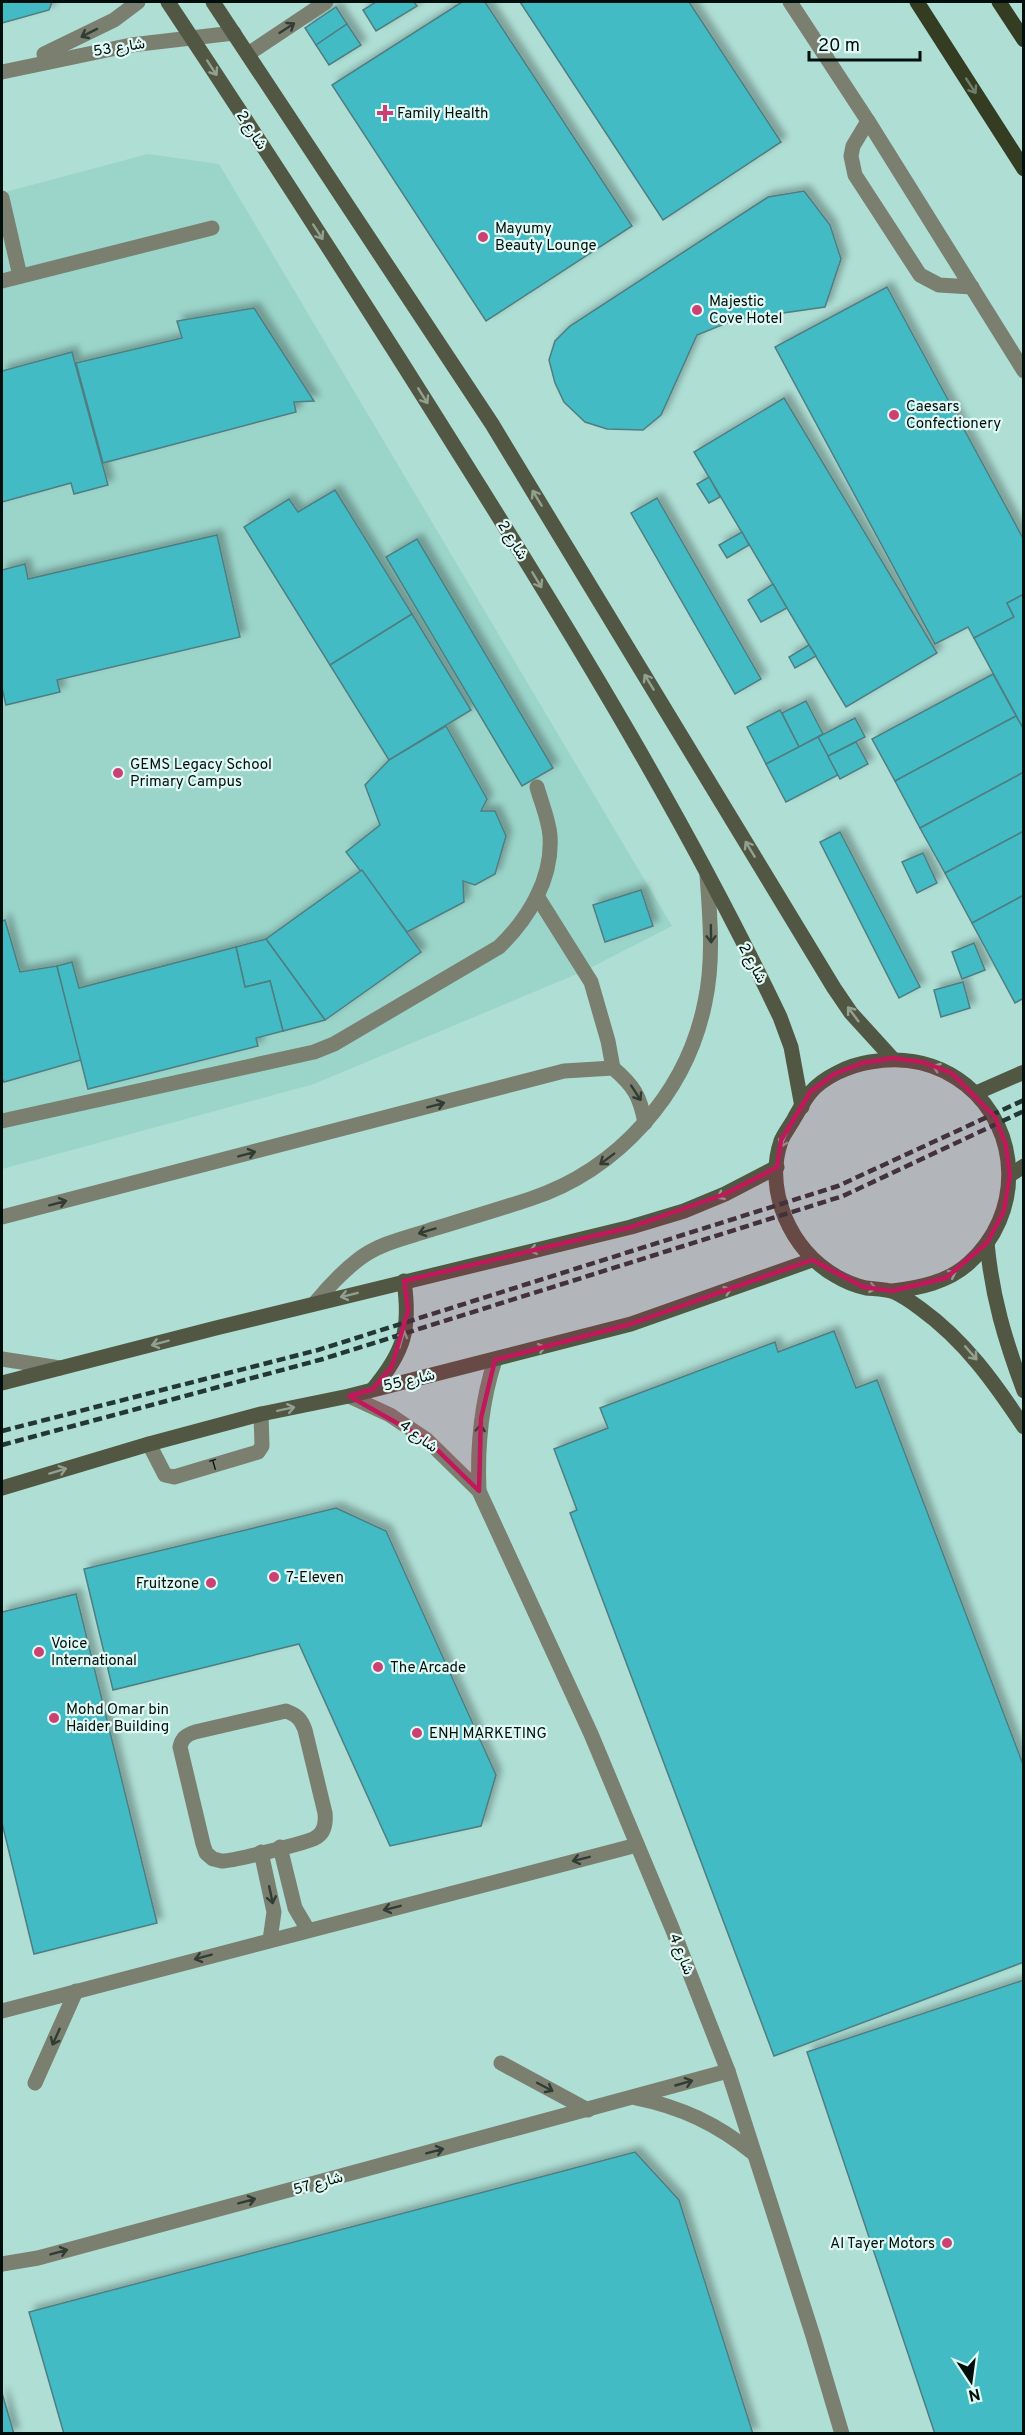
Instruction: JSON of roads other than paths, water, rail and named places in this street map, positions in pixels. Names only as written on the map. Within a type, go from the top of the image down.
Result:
[{"type":"main road","points":[[916,2],[1023,169]]},
{"type":"main road","points":[[999,2],[1023,39]]},
{"type":"street","name":"شارع 53","points":[[3,71],[61,48],[114,20],[138,2]]},
{"type":"street","name":"شارع 2","points":[[168,2],[380,329],[517,546],[632,736],[780,1017],[791,1047],[802,1107]]},
{"type":"street","points":[[213,2],[492,424],[834,988],[858,1021],[892,1058]]},
{"type":"street","points":[[248,54],[326,2]]},
{"type":"street","points":[[789,2],[868,121],[1023,371]]},
{"type":"street","name":"شارع 53","points":[[3,71],[100,50],[234,33]]},
{"type":"street","points":[[868,121],[853,146],[851,156],[855,175],[920,275],[939,285],[972,287]]},
{"type":"street","points":[[2,198],[20,276]]},
{"type":"street","points":[[2,281],[212,228]]},
{"type":"street","points":[[2,1121],[291,1058],[334,1044],[499,947],[514,932],[537,896],[550,855],[550,834],[537,787]]},
{"type":"street","points":[[315,1304],[335,1279],[360,1258],[389,1242],[558,1188],[605,1160],[627,1143],[667,1096],[680,1073],[696,1035],[705,1002],[710,968],[711,934],[707,875]]},
{"type":"street","points":[[537,896],[591,982],[608,1041],[613,1068],[628,1082],[641,1100],[645,1123]]},
{"type":"street","points":[[892,1058],[923,1062],[952,1073],[976,1093],[995,1117],[1006,1145],[1010,1175],[1004,1211],[987,1243],[969,1264],[946,1278],[920,1288],[892,1291],[863,1287],[836,1277],[812,1260],[796,1239],[784,1217],[777,1192],[777,1167],[781,1140],[810,1092],[834,1074],[862,1063],[892,1058]]},
{"type":"street","points":[[2,1217],[564,1071],[613,1068]]},
{"type":"street","points":[[976,1093],[1023,1072]]},
{"type":"street","points":[[1010,1175],[1023,1166]]},
{"type":"street","points":[[2,1383],[404,1281],[631,1227],[725,1194],[777,1167]]},
{"type":"street","points":[[987,1243],[990,1272],[1001,1327],[1023,1390]]},
{"type":"street","name":"شارع 55","points":[[2,1488],[149,1444],[261,1414],[349,1396],[631,1324],[812,1260]]},
{"type":"street","points":[[373,1389],[392,1366],[403,1339],[408,1310],[404,1281]]},
{"type":"street","points":[[892,1291],[920,1308],[969,1350],[989,1375],[1023,1427]]},
{"type":"street","points":[[2,1359],[66,1368]]},
{"type":"street","name":"شارع 4","points":[[479,1491],[481,1418],[486,1388],[495,1360]]},
{"type":"street","name":"شارع 4","points":[[349,1396],[390,1415],[427,1440],[479,1491],[591,1734],[728,2071],[842,2433]]},
{"type":"street","name":"T","points":[[149,1444],[165,1475],[174,1476],[258,1452],[262,1446],[261,1414]]},
{"type":"street","points":[[286,1711],[302,1720],[326,1822],[323,1831],[316,1838],[261,1852],[222,1861],[213,1859],[206,1853],[180,1747],[182,1739],[187,1734],[286,1711]]},
{"type":"street","points":[[2,2011],[637,1845]]},
{"type":"street","points":[[280,1847],[295,1908],[308,1930]]},
{"type":"street","points":[[261,1852],[273,1902],[274,1921],[270,1940]]},
{"type":"street","points":[[35,2083],[76,1991]]},
{"type":"street","points":[[501,2063],[588,2110]]},
{"type":"street","name":"شارع 57","points":[[2,2264],[38,2258],[728,2071]]},
{"type":"street","name":"شارع 57","points":[[633,2098],[659,2103],[709,2122],[753,2153]]},
{"type":"railway","points":[[2,1431],[318,1350],[838,1186],[1024,1100]]},
{"type":"railway","points":[[2,1445],[323,1359],[843,1196],[1024,1111]]},
{"type":"place","name":"Family Health","points":[[385,113]]},
{"type":"place","name":"Mayumy Beauty Lounge","points":[[483,237]]},
{"type":"place","name":"Majestic Cove Hotel","points":[[697,310]]},
{"type":"place","name":"Caesars Confectionery","points":[[894,415]]},
{"type":"place","name":"GEMS Legacy School Primary Campus","points":[[118,773]]},
{"type":"place","name":"7-Eleven","points":[[274,1577]]},
{"type":"place","name":"Fruitzone","points":[[211,1583]]},
{"type":"place","name":"Voice International","points":[[39,1652]]},
{"type":"place","name":"The Arcade","points":[[378,1667]]},
{"type":"place","name":"Mohd Omar bin Haider Building","points":[[54,1718]]},
{"type":"place","name":"ENH MARKETING","points":[[417,1733]]},
{"type":"place","name":"Al Tayer Motors","points":[[947,2243]]}]
